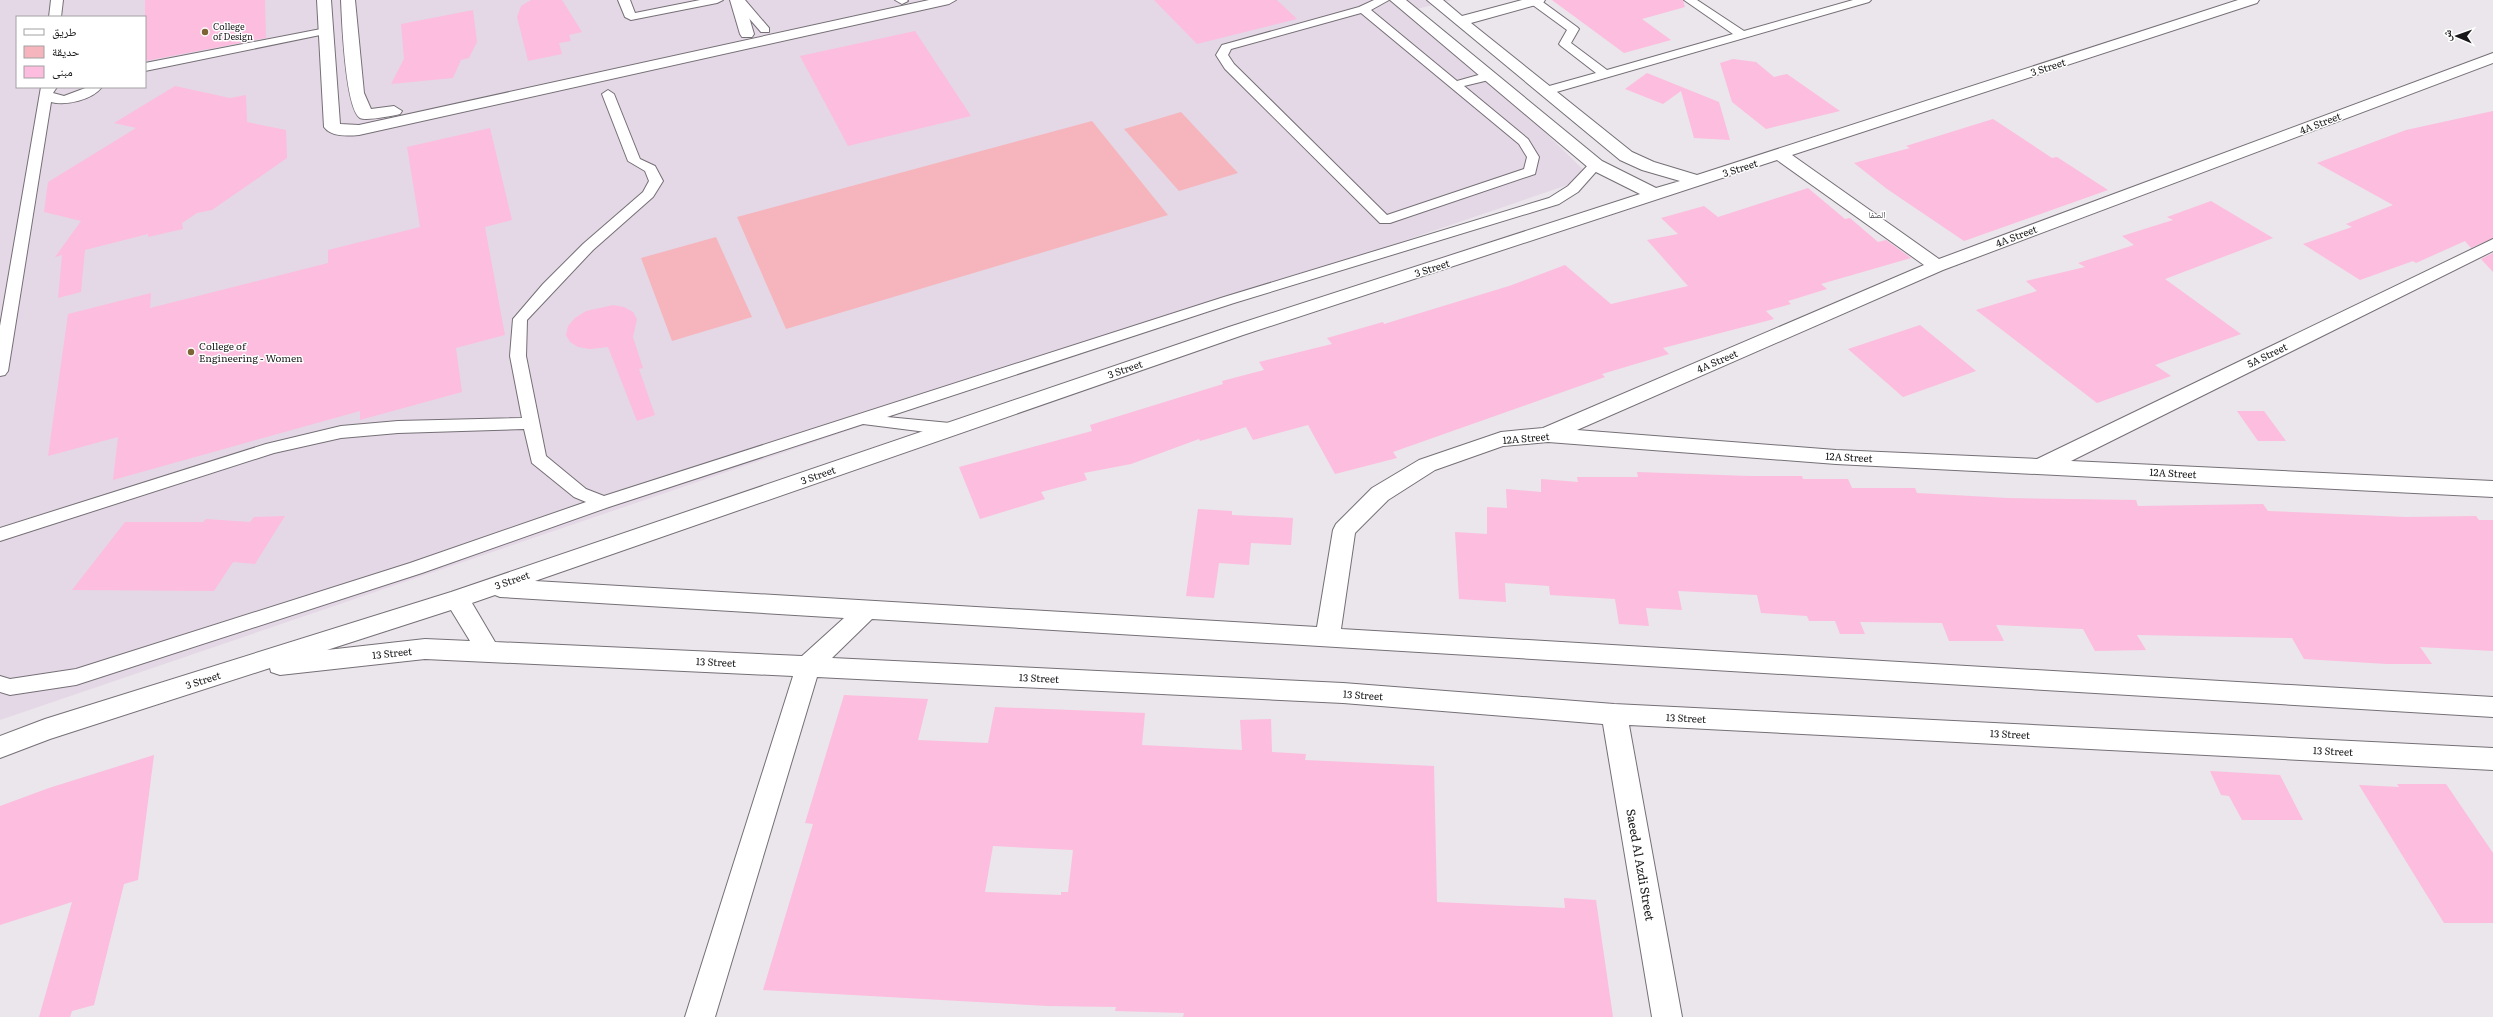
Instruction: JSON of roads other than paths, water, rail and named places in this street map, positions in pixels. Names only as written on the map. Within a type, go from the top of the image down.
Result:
[{"type":"street","points":[[324,0],[332,128],[344,131],[359,130],[766,35],[903,0]]},
{"type":"street","points":[[348,0],[356,93],[365,114]]},
{"type":"street","points":[[738,0],[747,34]]},
{"type":"street","points":[[344,131],[365,114],[394,111],[747,34],[766,35],[949,0]]},
{"type":"street","points":[[1397,0],[1596,165],[1656,195]]},
{"type":"street","points":[[1434,0],[1626,156],[1648,166],[1699,181]]},
{"type":"street","points":[[1454,17],[1495,0]]},
{"type":"street","name":"3 Street","points":[[0,748],[45,730],[457,599],[1244,328],[1782,155],[2252,0]]},
{"type":"street","points":[[1454,17],[1536,1]]},
{"type":"street","name":"4A Street","points":[[1548,435],[1937,266],[2493,58]]},
{"type":"street","points":[[1494,79],[1526,74]]},
{"type":"street","points":[[1782,155],[1937,266]]},
{"type":"street","points":[[1596,165],[1626,156]]},
{"type":"street","name":"5A Street","points":[[2040,467],[2493,244]]},
{"type":"street","name":"12A Street","points":[[1327,639],[1342,552],[1344,530],[1380,494],[1427,464],[1501,439],[1548,435],[1836,457],[2493,489]]},
{"type":"street","points":[[489,588],[1327,639],[2493,707]]},
{"type":"street","points":[[457,599],[488,651]]},
{"type":"street","points":[[700,1017],[808,666],[866,611]]},
{"type":"street","name":"13 Street","points":[[233,670],[425,649],[488,651],[1343,693],[1614,714],[2493,759]]},
{"type":"street","name":"Saeed Al Azdi Street","points":[[1614,714],[1667,1017]]},
{"type":"lane","points":[[55,16],[57,0]]},
{"type":"lane","points":[[624,0],[631,17],[717,0]]},
{"type":"lane","points":[[738,0],[766,35]]},
{"type":"lane","points":[[1363,9],[1524,142],[1533,157],[1530,170],[1508,180],[1385,220],[1229,66],[1222,55],[1226,47],[1363,9],[1383,0]]},
{"type":"lane","points":[[1690,0],[1742,35]]},
{"type":"lane","points":[[1546,91],[1865,0]]},
{"type":"lane","points":[[1536,1],[1573,29],[1565,44],[1605,74]]},
{"type":"lane","points":[[146,67],[326,31]]},
{"type":"lane","points":[[1455,85],[1494,79]]},
{"type":"lane","points":[[48,89],[53,99],[69,99],[86,94],[95,88]]},
{"type":"lane","points":[[0,371],[48,89]]},
{"type":"lane","points":[[603,502],[580,493],[538,459],[518,356],[520,319],[548,287],[588,246],[648,194],[656,181],[650,169],[634,161],[608,94]]},
{"type":"lane","points":[[0,684],[10,687],[76,676],[416,568],[603,502],[1229,300],[1554,201],[1573,189],[1596,165]]},
{"type":"lane","points":[[861,420],[950,429]]},
{"type":"lane","points":[[0,535],[272,448],[341,432],[398,427],[531,423]]},
{"type":"place","name":"College of Design","points":[[205,32]]},
{"type":"place","name":"College of Engineering - Women","points":[[191,352]]},
{"type":"district","name":"الصفا","points":[[1877,215]]}]
